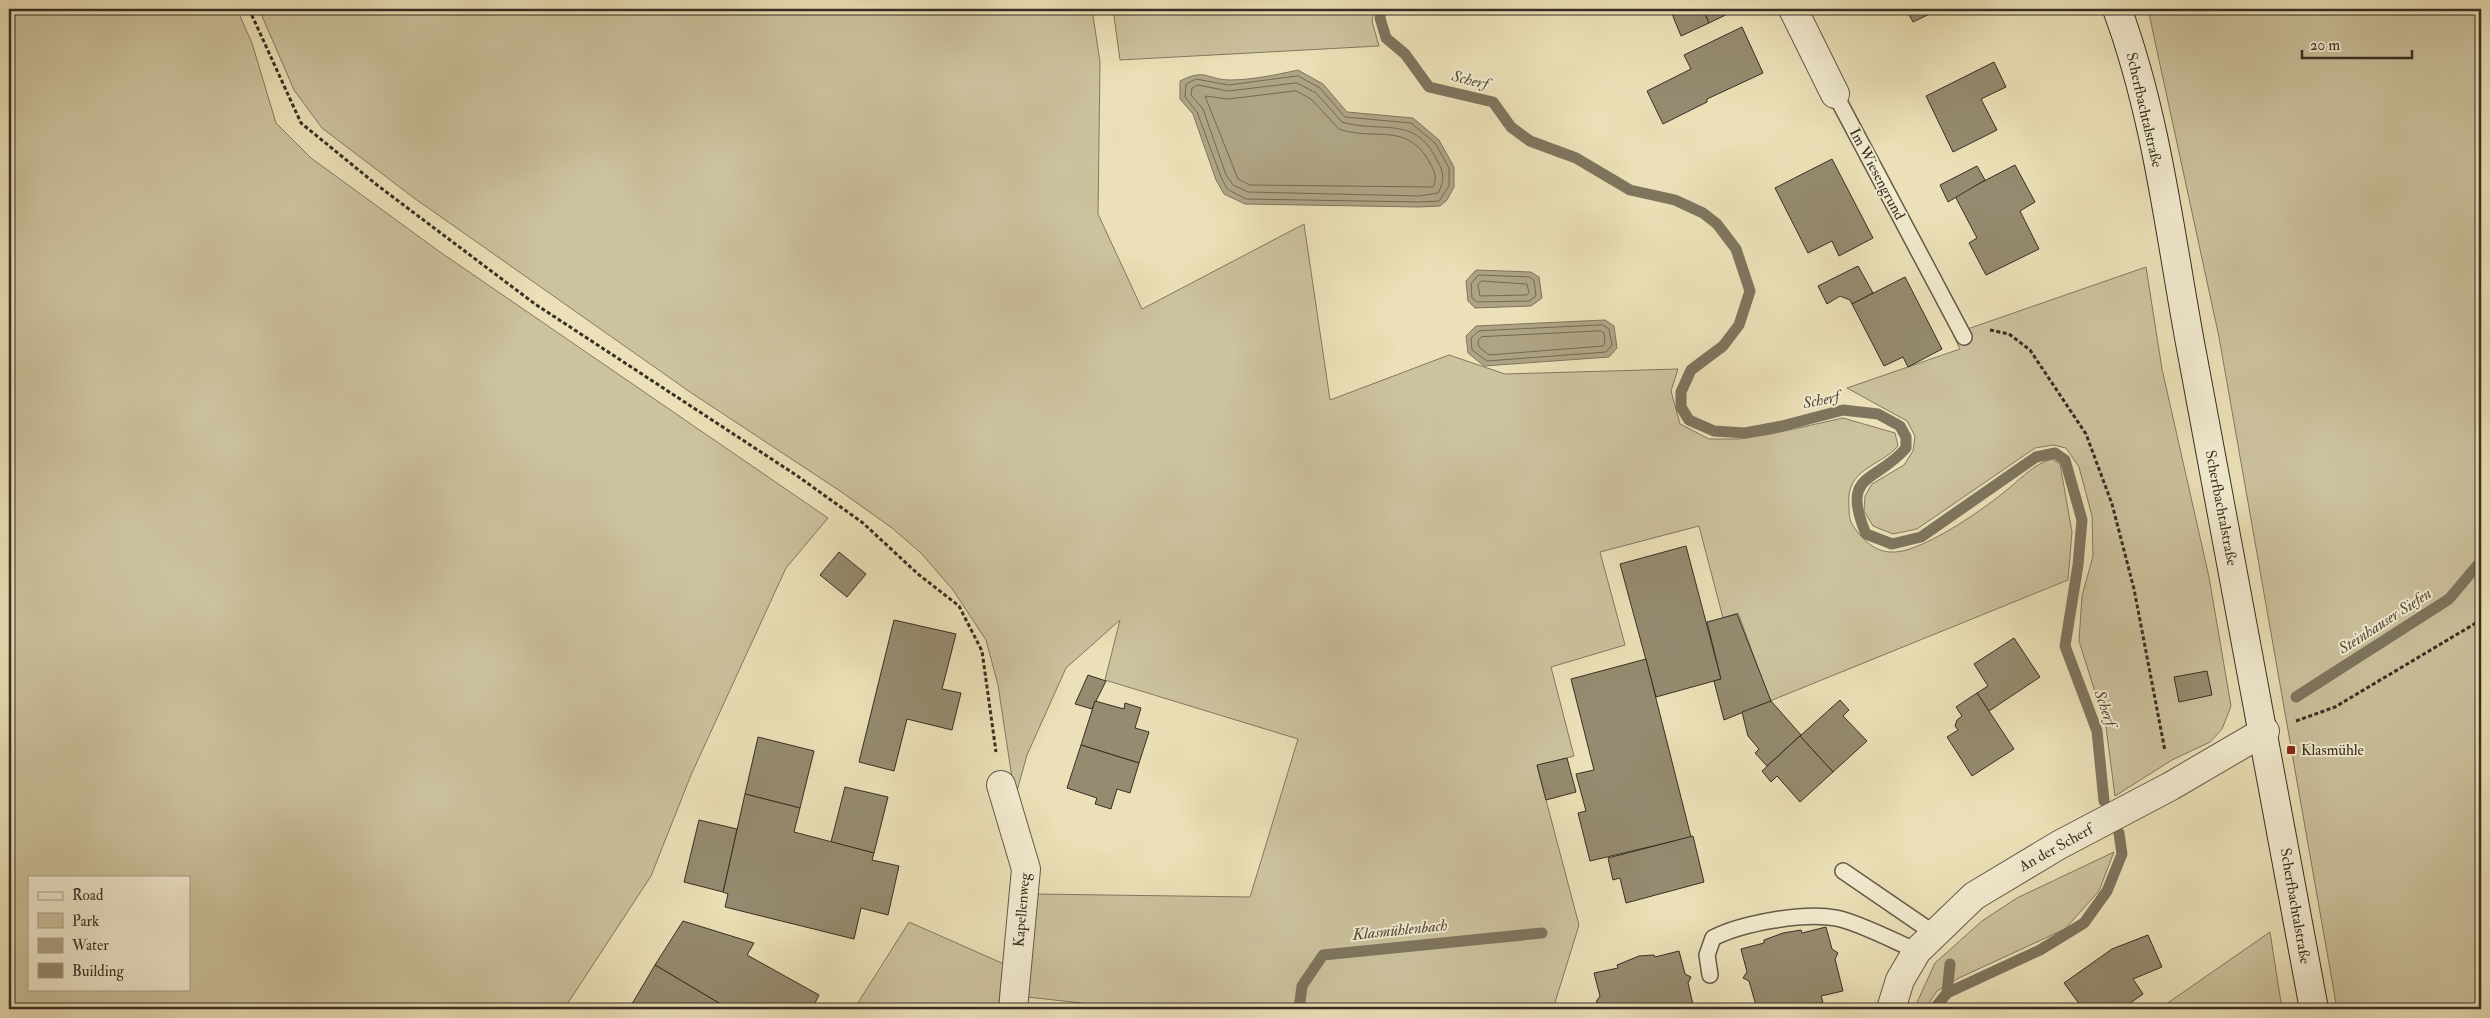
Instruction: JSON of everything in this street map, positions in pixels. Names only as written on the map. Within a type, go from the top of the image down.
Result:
[{"type":"main road","name":"Im Wiesengrund","points":[[1793,9],[1835,94]]},
{"type":"main road","name":"Scherfbachtalstraße","points":[[2117,9],[2151,124],[2192,352],[2265,732],[2314,1009]]},
{"type":"main road","name":"An der Scherf","points":[[1891,1009],[1900,980],[1926,943],[1974,896],[2059,845],[2170,786],[2265,732]]},
{"type":"main road","name":"Kapellenweg","points":[[1001,785],[1026,869],[1013,1009]]},
{"type":"lane","name":"Im Wiesengrund","points":[[1835,94],[1964,337]]},
{"type":"lane","points":[[1844,871],[1926,943]]},
{"type":"lane","points":[[1710,975],[1707,955],[1713,938],[1726,931],[1758,923],[1815,916],[1838,918],[1926,943]]},
{"type":"path","points":[[249,9],[274,60],[301,123],[377,185],[535,304],[796,475],[863,523],[918,574],[959,606],[982,651],[1001,785]]},
{"type":"path","points":[[1964,337],[1990,330],[2009,334],[2030,350],[2086,434],[2112,504],[2134,589],[2170,786]]},
{"type":"path","points":[[2265,732],[2335,708],[2481,620]]},
{"type":"green space","points":[[9,9],[237,9],[252,43],[276,123],[311,158],[440,252],[828,518],[786,568],[691,775],[651,876],[564,1009],[9,1009]]},
{"type":"green space","points":[[259,9],[1092,9],[1100,62],[1098,214],[1142,309],[1304,224],[1330,400],[1449,355],[1505,374],[1678,369],[1671,391],[1680,424],[1709,439],[1739,439],[1771,434],[1843,418],[1895,433],[1898,446],[1858,476],[1852,484],[1849,493],[1851,522],[1863,539],[1878,549],[1890,552],[1916,547],[1949,530],[1993,501],[2032,469],[2052,459],[2060,464],[2072,532],[2068,580],[1770,701],[1738,613],[1723,618],[1699,526],[1600,552],[1625,645],[1551,667],[1574,756],[1537,766],[1579,925],[1553,1009],[1136,1009],[1027,997],[1035,894],[1250,897],[1298,739],[1105,680],[1120,620],[1066,668],[1027,755],[1015,798],[998,685],[986,640],[953,590],[921,553],[892,528],[840,491],[690,392],[414,198],[322,128],[294,90]]},
{"type":"green space","points":[[1113,9],[1374,9],[1372,21],[1379,46],[1120,60]]},
{"type":"green space","points":[[2148,9],[2481,9],[2481,1009],[2337,1009],[2219,337]]},
{"type":"green space","points":[[2146,267],[2162,369],[2209,577],[2231,706],[2222,729],[2210,742],[2172,760],[2115,796],[2106,727],[2079,641],[2082,596],[2093,556],[2092,516],[2079,467],[2066,448],[2053,445],[2035,448],[1917,529],[1893,534],[1873,526],[1864,511],[1865,496],[1872,484],[1904,465],[1913,451],[1915,436],[1907,421],[1847,388],[1960,349],[1953,334]]},
{"type":"green space","points":[[2114,852],[2099,891],[2065,929],[1959,978],[1937,991],[1925,1009],[1914,1009],[1935,963],[1982,921],[2017,898]]},
{"type":"green space","points":[[909,922],[1004,964],[998,1009],[854,1009]]},
{"type":"green space","points":[[2270,932],[2282,1009],[2159,1009]]},
{"type":"water","points":[[1298,70],[1323,84],[1347,112],[1413,118],[1439,140],[1454,167],[1454,187],[1447,200],[1440,206],[1419,207],[1245,204],[1224,194],[1216,180],[1193,114],[1180,99],[1180,81],[1195,75],[1238,80]]},
{"type":"water","points":[[1476,270],[1531,272],[1539,277],[1542,298],[1531,306],[1475,308],[1468,301],[1466,281]]},
{"type":"water","points":[[1605,320],[1614,326],[1617,348],[1609,357],[1484,366],[1468,353],[1466,336],[1476,326]]},
{"type":"building","points":[[1670,9],[1703,9],[1709,23],[1681,36]]},
{"type":"building","points":[[1703,9],[1738,9],[1709,23]]},
{"type":"building","points":[[1906,9],[1940,9],[1913,22]]},
{"type":"building","points":[[1742,27],[1763,73],[1707,99],[1707,102],[1663,124],[1647,91],[1691,69],[1684,55]]},
{"type":"building","points":[[1994,62],[2006,87],[1981,99],[1997,130],[1953,152],[1926,96]]},
{"type":"building","points":[[1832,159],[1873,238],[1839,256],[1832,241],[1808,253],[1775,188]]},
{"type":"building","points":[[2015,165],[2035,202],[2020,211],[2039,249],[1986,275],[1969,243],[1977,238],[1955,196]]},
{"type":"building","points":[[1977,166],[1985,180],[1948,202],[1940,185]]},
{"type":"building","points":[[1858,266],[1873,293],[1852,304],[1850,300],[1840,296],[1827,304],[1818,286]]},
{"type":"building","points":[[1905,277],[1942,349],[1908,367],[1903,357],[1884,366],[1852,304]]},
{"type":"building","points":[[1686,546],[1721,679],[1656,697],[1620,564]]},
{"type":"building","points":[[839,552],[866,574],[847,597],[820,575]]},
{"type":"building","points":[[1737,614],[1771,701],[1724,720],[1714,681],[1721,679],[1707,622]]},
{"type":"building","points":[[894,620],[956,634],[942,689],[961,693],[952,730],[907,719],[894,771],[859,762]]},
{"type":"building","points":[[2014,638],[2040,677],[1989,711],[1977,693],[1988,686],[1974,664]]},
{"type":"building","points":[[1646,659],[1691,837],[1590,861],[1578,813],[1586,811],[1576,774],[1594,770],[1571,679]]},
{"type":"building","points":[[2207,671],[2212,695],[2179,702],[2174,677]]},
{"type":"building","points":[[1088,675],[1106,681],[1092,709],[1075,704]]},
{"type":"building","points":[[1977,693],[2014,749],[1972,776],[1947,737],[1958,730],[1955,726],[1957,720],[1962,716],[1956,707]]},
{"type":"building","points":[[1840,700],[1849,710],[1843,716],[1867,741],[1833,772],[1800,736]]},
{"type":"building","points":[[1095,701],[1124,709],[1125,703],[1141,708],[1135,728],[1149,732],[1139,763],[1081,745]]},
{"type":"building","points":[[1771,701],[1801,735],[1767,766],[1755,753],[1759,749],[1748,736],[1742,712]]},
{"type":"building","points":[[1800,736],[1833,772],[1800,802],[1777,776],[1771,782],[1762,771]]},
{"type":"building","points":[[758,737],[814,751],[800,808],[745,794]]},
{"type":"building","points":[[1081,745],[1139,763],[1130,793],[1117,789],[1111,809],[1095,804],[1097,798],[1067,788]]},
{"type":"building","points":[[1567,758],[1576,792],[1546,800],[1537,765]]},
{"type":"building","points":[[845,787],[888,797],[874,853],[831,842]]},
{"type":"building","points":[[745,794],[800,808],[794,832],[874,853],[872,860],[899,866],[888,915],[861,908],[854,939],[725,907],[728,894],[723,892]]},
{"type":"building","points":[[699,820],[737,829],[723,892],[684,882]]},
{"type":"building","points":[[1693,836],[1704,882],[1626,903],[1620,878],[1613,880],[1608,858]]},
{"type":"building","points":[[683,921],[754,943],[747,955],[819,995],[812,1009],[729,1009],[655,965]]},
{"type":"building","points":[[1826,927],[1832,949],[1838,953],[1835,959],[1843,991],[1821,996],[1823,1002],[1807,1009],[1780,1009],[1779,1007],[1757,1009],[1749,981],[1743,978],[1747,972],[1741,949],[1764,943],[1764,940],[1783,933],[1801,930],[1802,933]]},
{"type":"building","points":[[2148,935],[2162,967],[2133,979],[2143,994],[2122,1009],[2083,1009],[2064,983],[2112,949]]},
{"type":"building","points":[[1679,951],[1685,974],[1691,977],[1688,983],[1694,1009],[1603,1009],[1596,1002],[1600,996],[1594,973],[1618,968],[1617,965],[1639,956],[1654,955],[1655,957]]},
{"type":"building","points":[[655,965],[729,1009],[629,1009]]},
{"type":"building","points":[[1058,1006],[1086,1009],[1058,1009]]},
{"type":"waterway","name":"Scherf","points":[[1381,9],[1380,18],[1386,38],[1405,54],[1429,87],[1493,102],[1511,127],[1530,141],[1576,158],[1630,190],[1675,200],[1703,213],[1717,224],[1736,249],[1750,291],[1739,325],[1723,346],[1691,370],[1681,392],[1681,407],[1689,420],[1714,431],[1745,433],[1782,426],[1843,410],[1878,414],[1900,426],[1906,437],[1906,448],[1865,481],[1859,489],[1857,499],[1859,514],[1866,534],[1892,544],[1921,537],[2036,457],[2055,453],[2065,460],[2082,520],[2078,565],[2065,646],[2097,731],[2104,801]]},
{"type":"waterway","name":"Steinhauser Siefen","points":[[2296,697],[2449,599],[2481,561]]},
{"type":"waterway","name":"Scherf","points":[[1934,1009],[1947,993],[2040,950],[2084,923],[2107,891],[2122,854],[2119,833]]},
{"type":"waterway","name":"Klasmühlenbach","points":[[1299,1009],[1302,986],[1323,955],[1542,933]]},
{"type":"waterway","name":"Klasmühlenbach","points":[[1947,993],[1950,964]]},
{"type":"place","name":"Klasmühle","points":[[2291,750]]}]
